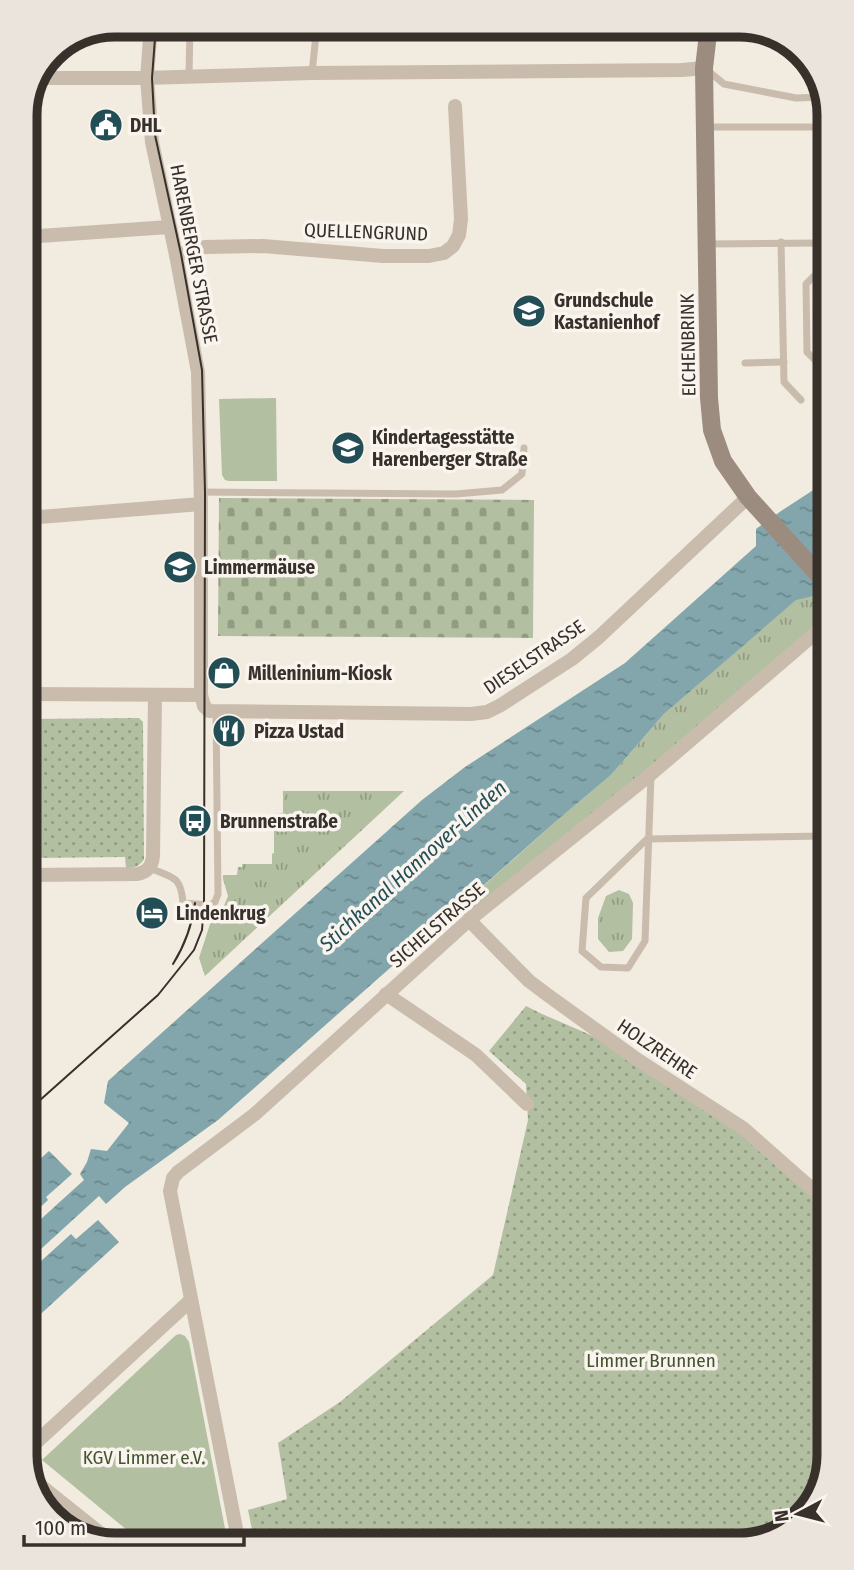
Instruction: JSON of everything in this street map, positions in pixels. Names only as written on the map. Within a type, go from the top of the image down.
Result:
[{"type":"main road","name":"EICHENBRINK","points":[[698,37],[704,68]]},
{"type":"main road","name":"EICHENBRINK","points":[[708,37],[704,68],[709,398],[712,430],[723,461],[748,497],[817,573]]},
{"type":"street","name":"HARENBERGER STRASSE","points":[[151,37],[147,78],[152,142],[198,372],[207,704]]},
{"type":"street","points":[[46,78],[682,71],[704,68]]},
{"type":"street","name":"QUELLENGRUND","points":[[176,255],[205,247],[263,246],[383,256],[429,256],[443,253],[453,246],[459,235],[461,219],[455,106]]},
{"type":"street","points":[[37,236],[169,227]]},
{"type":"street","name":"DIESELSTRASSE","points":[[37,694],[155,695],[207,704],[471,714],[487,712],[572,659],[599,637],[748,497]]},
{"type":"street","points":[[37,517],[201,498]]},
{"type":"street","name":"SICHELSTRASSE","points":[[237,1533],[170,1191],[173,1178],[255,1114],[469,920],[651,774],[817,632]]},
{"type":"street","points":[[37,874],[137,874],[150,868],[153,856],[155,695]]},
{"type":"street","name":"HOLZREHRE","points":[[469,920],[529,981],[635,1058],[743,1128],[817,1193]]},
{"type":"street","points":[[386,994],[476,1055],[527,1104]]},
{"type":"street","points":[[37,1441],[191,1300]]},
{"type":"street","points":[[44,1488],[98,1531]]},
{"type":"lane","points":[[191,37],[195,77]]},
{"type":"lane","points":[[312,73],[316,37]]},
{"type":"lane","points":[[704,68],[724,84],[796,98],[815,97]]},
{"type":"lane","points":[[705,127],[817,127]]},
{"type":"lane","points":[[781,242],[784,382],[801,400]]},
{"type":"lane","points":[[708,244],[817,243]]},
{"type":"lane","points":[[817,273],[806,284],[807,352],[817,362]]},
{"type":"lane","points":[[745,363],[784,362]]},
{"type":"lane","points":[[201,498],[456,494],[502,490],[522,474],[524,448]]},
{"type":"lane","name":"HARENBERGER STRASSE","points":[[150,868],[177,880],[182,887],[183,902],[210,905],[215,902],[218,894],[207,704]]},
{"type":"lane","points":[[651,774],[648,839],[645,941],[628,968],[601,967],[582,951],[586,898],[648,839],[817,836]]},
{"type":"green space","points":[[276,398],[277,481],[225,480],[222,475],[219,399]]},
{"type":"green space","points":[[219,498],[534,500],[533,638],[218,636]]},
{"type":"green space","points":[[814,596],[817,599],[817,632],[469,920],[459,908],[611,775],[664,714],[796,599]]},
{"type":"green space","points":[[139,718],[143,722],[144,859],[136,866],[126,868],[125,857],[37,858],[37,719]]},
{"type":"green space","points":[[283,791],[404,791],[205,976],[199,958],[210,924],[221,913],[228,896],[223,875],[237,875],[238,867],[242,867],[242,864],[272,864],[274,814],[283,813]]},
{"type":"green space","points":[[619,890],[629,894],[633,903],[632,939],[623,951],[609,952],[598,939],[598,918],[606,896]]},
{"type":"green space","name":"Limmer Brunnen","points":[[526,1006],[600,1039],[735,1126],[817,1198],[817,1465],[804,1499],[778,1523],[754,1532],[739,1533],[253,1533],[248,1510],[287,1499],[278,1443],[340,1402],[493,1275],[528,1120],[526,1084],[489,1051]]},
{"type":"green space","name":"KGV Limmer e.V.","points":[[176,1335],[185,1336],[189,1342],[226,1533],[131,1533],[42,1460]]},
{"type":"water","name":"Stichkanal Hannover-Linden","points":[[817,488],[817,591],[814,596],[796,600],[664,714],[611,775],[218,1120],[125,1187],[106,1204],[99,1196],[37,1253],[37,1223],[84,1180],[80,1174],[91,1149],[107,1151],[129,1123],[104,1103],[108,1081],[422,800],[465,767],[625,663],[756,546],[756,529]]},
{"type":"water","points":[[49,1151],[72,1174],[46,1197],[48,1200],[37,1210],[37,1162]]},
{"type":"water","points":[[98,1220],[119,1242],[37,1317],[37,1265],[71,1234],[76,1239]]},
{"type":"tram line","points":[[37,1103],[158,995],[194,950],[202,930],[205,492],[202,370],[181,254],[155,135],[152,78],[155,37]]},
{"type":"tram line","points":[[173,964],[187,935],[195,903]]},
{"type":"place","name":"DHL","points":[[106,125]]},
{"type":"place","name":"Grundschule Kastanienhof","points":[[529,311]]},
{"type":"place","name":"Kindertagesstätte Harenberger Straße","points":[[348,448]]},
{"type":"place","name":"Limmermäuse","points":[[180,567]]},
{"type":"place","name":"Milleninium-Kiosk","points":[[224,673]]},
{"type":"place","name":"Pizza Ustad","points":[[229,731]]},
{"type":"place","name":"Brunnenstraße","points":[[195,821]]},
{"type":"place","name":"Lindenkrug","points":[[152,913]]}]
